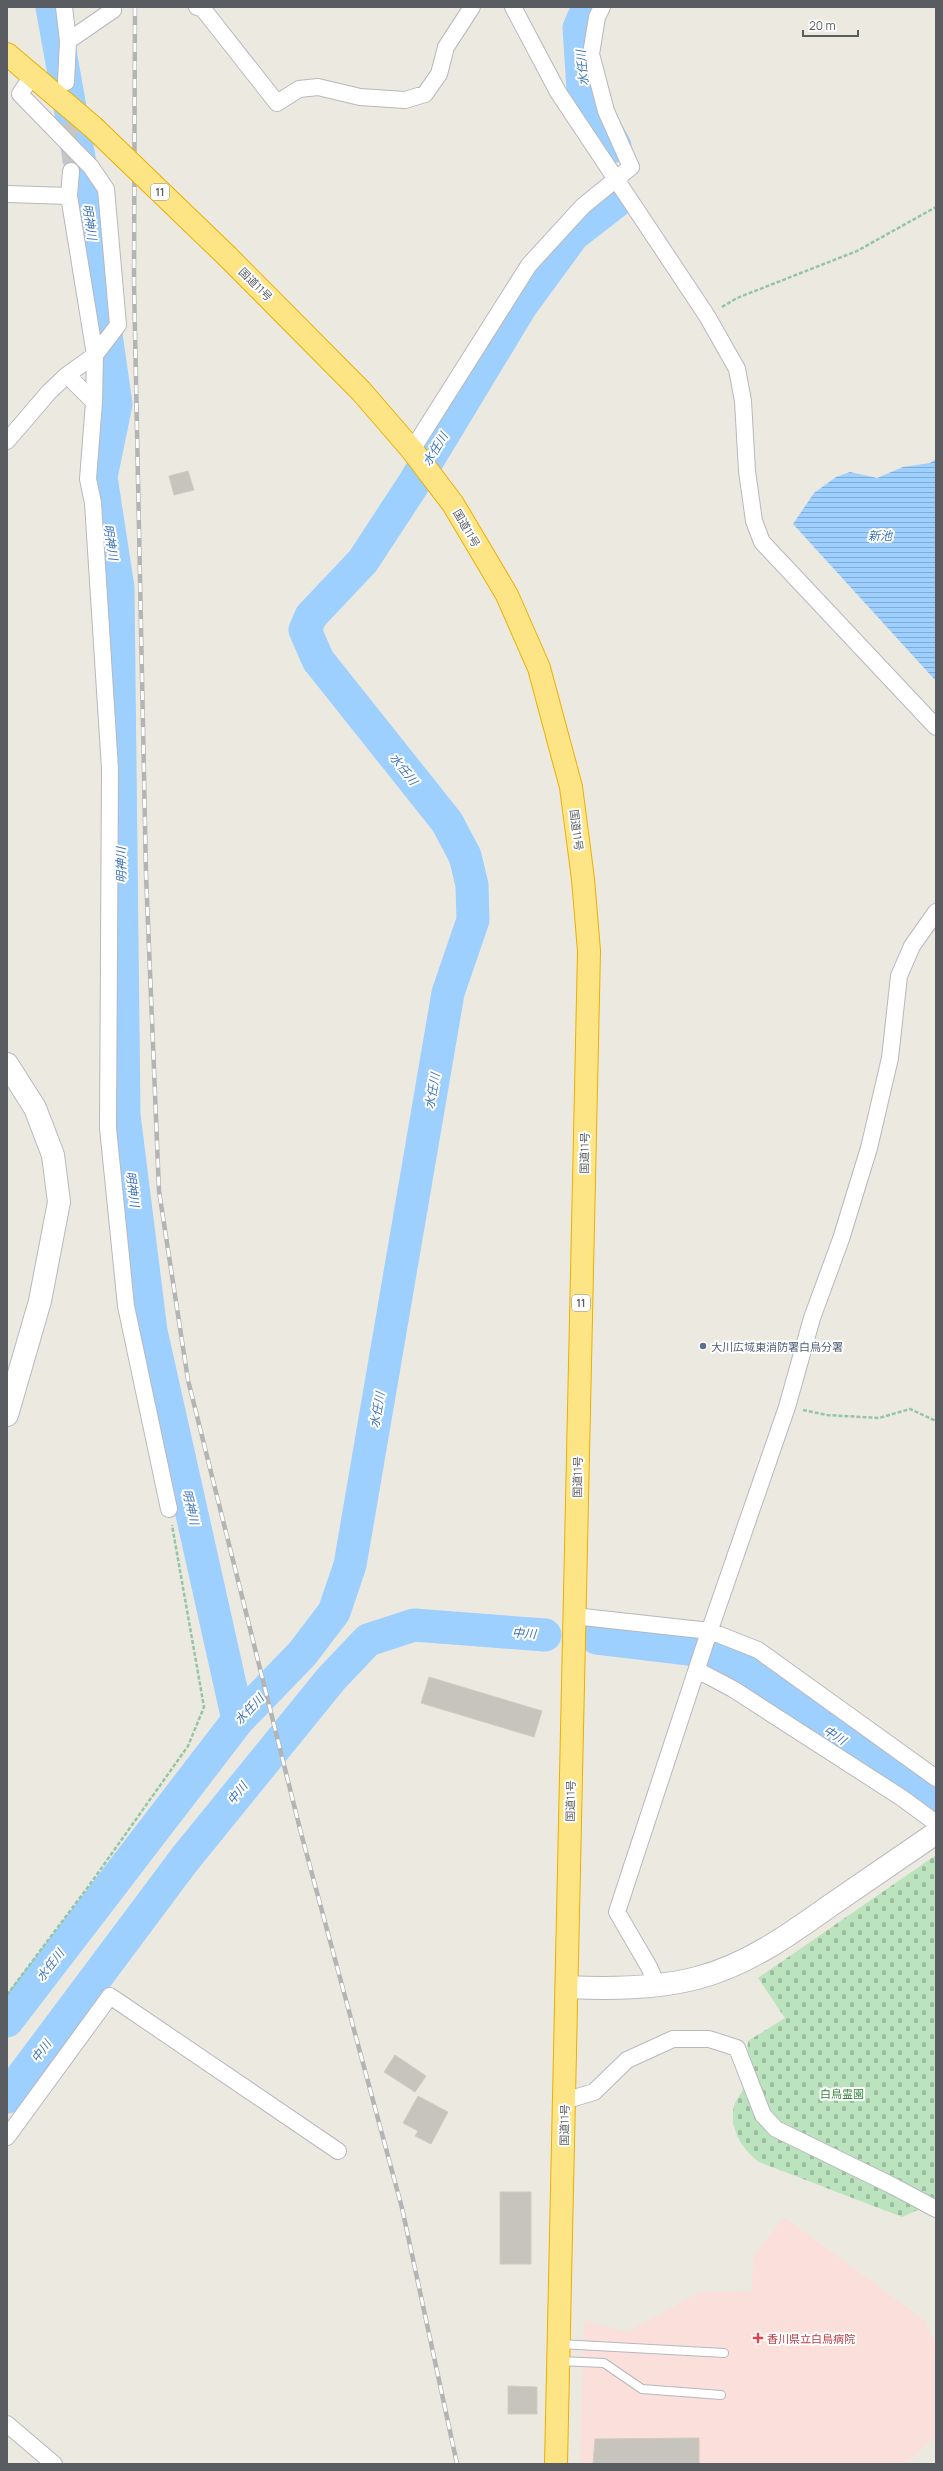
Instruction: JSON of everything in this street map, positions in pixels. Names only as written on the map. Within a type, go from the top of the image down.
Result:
[{"type":"highway","name":"国道11号","points":[[7,54],[93,127],[228,256],[361,391],[412,450],[453,504],[507,595],[539,668],[571,787],[583,879],[589,951],[556,2464]]},
{"type":"street","points":[[64,7],[68,41],[66,82]]},
{"type":"street","points":[[68,41],[113,10],[112,7]]},
{"type":"street","points":[[197,7],[202,9],[277,103],[299,89],[318,87],[360,97],[405,100],[425,94],[439,74],[446,47],[472,7]]},
{"type":"street","points":[[513,7],[558,92],[707,316],[737,369],[743,402],[747,471],[754,521],[762,542],[936,727]]},
{"type":"street","points":[[412,450],[529,265],[583,206],[616,181],[631,167],[606,111],[591,54],[597,17],[602,7]]},
{"type":"street","points":[[7,441],[49,392],[67,375],[95,355],[118,325],[106,189],[91,167],[20,94],[32,76]]},
{"type":"street","points":[[71,171],[69,196],[95,355],[94,402],[88,479],[93,503],[110,769],[108,1128],[126,1306],[169,1509]]},
{"type":"street","points":[[7,194],[69,196]]},
{"type":"street","points":[[67,375],[94,402]]},
{"type":"street","points":[[657,1985],[649,1967],[617,1912],[708,1634],[787,1407],[812,1318],[841,1239],[869,1148],[890,1058],[900,976],[912,946],[936,912]]},
{"type":"street","points":[[7,1064],[35,1108],[53,1155],[59,1202],[40,1301],[7,1415]]},
{"type":"street","points":[[574,1616],[708,1634],[758,1650],[936,1778]]},
{"type":"street","points":[[697,1670],[733,1688],[902,1798],[936,1823]]},
{"type":"street","points":[[567,1988],[657,1985],[696,1978],[739,1964],[778,1942],[936,1833]]},
{"type":"street","points":[[7,2137],[110,1996],[338,2151]]},
{"type":"street","points":[[564,2101],[594,2092],[627,2060],[655,2045],[674,2039],[710,2039],[737,2048],[763,2115],[776,2129],[893,2186],[936,2209]]},
{"type":"street","points":[[7,2424],[54,2464]]},
{"type":"lane","points":[[559,2352],[724,2353]]},
{"type":"lane","points":[[559,2352],[604,2363],[642,2389],[721,2395]]},
{"type":"path","points":[[707,316],[737,298],[857,251],[936,207]]},
{"type":"path","points":[[787,1407],[827,1415],[879,1418],[910,1409],[936,1421]]},
{"type":"path","points":[[7,1995],[88,1887],[188,1746],[204,1706],[169,1509]]},
{"type":"shaded area","name":"香川県立白鳥病院","points":[[784,2217],[924,2320],[936,2344],[936,2436],[905,2464],[580,2464],[584,2320],[627,2332],[700,2292],[752,2291],[753,2257]]},
{"type":"green space","name":"白鳥霊園","points":[[936,1855],[936,2202],[902,2217],[759,2162],[747,2151],[738,2138],[733,2123],[733,2114],[735,2103],[745,2084],[748,2041],[785,2018],[758,1978]]},
{"type":"water","name":"新池","points":[[936,459],[936,681],[793,524],[814,493],[836,477],[850,472],[877,478],[903,467],[930,463]]},
{"type":"building","points":[[188,471],[194,490],[174,495],[169,476]]},
{"type":"building","points":[[429,1677],[542,1711],[534,1737],[421,1703]]},
{"type":"building","points":[[395,2055],[426,2076],[415,2092],[384,2072]]},
{"type":"building","points":[[418,2096],[448,2112],[431,2144],[415,2136],[418,2131],[403,2123]]},
{"type":"building","points":[[500,2192],[531,2192],[531,2264],[500,2264]]},
{"type":"building","points":[[508,2386],[537,2387],[537,2414],[508,2414]]},
{"type":"building","points":[[699,2438],[699,2464],[593,2464],[595,2439]]},
{"type":"waterway","name":"明神川","points":[[52,7],[87,202],[116,404],[101,477],[118,588],[124,1115],[151,1331],[238,1720]]},
{"type":"waterway","name":"水任川","points":[[588,7],[579,28],[583,89],[615,146]]},
{"type":"waterway","name":"水任川","points":[[7,2021],[238,1720],[302,1654],[334,1612],[350,1565],[448,993],[473,920],[472,885],[465,856],[447,822],[318,660],[305,630],[311,616],[363,561],[414,483],[521,306],[573,235],[618,200]]},
{"type":"waterway","name":"中川","points":[[7,2097],[184,1860],[331,1679],[368,1640],[414,1625],[545,1635]]},
{"type":"waterway","name":"中川","points":[[597,1638],[689,1649],[739,1664],[819,1725],[936,1799]]},
{"type":"tunnel","points":[[67,99],[71,171]]},
{"type":"railway","points":[[135,7],[134,282],[146,874],[159,1191],[188,1380],[301,1833],[402,2208],[457,2464]]},
{"type":"place","name":"大川広域東消防署白鳥分署","points":[[703,1346]]},
{"type":"place","name":"香川県立白鳥病院","points":[[758,2338]]}]
